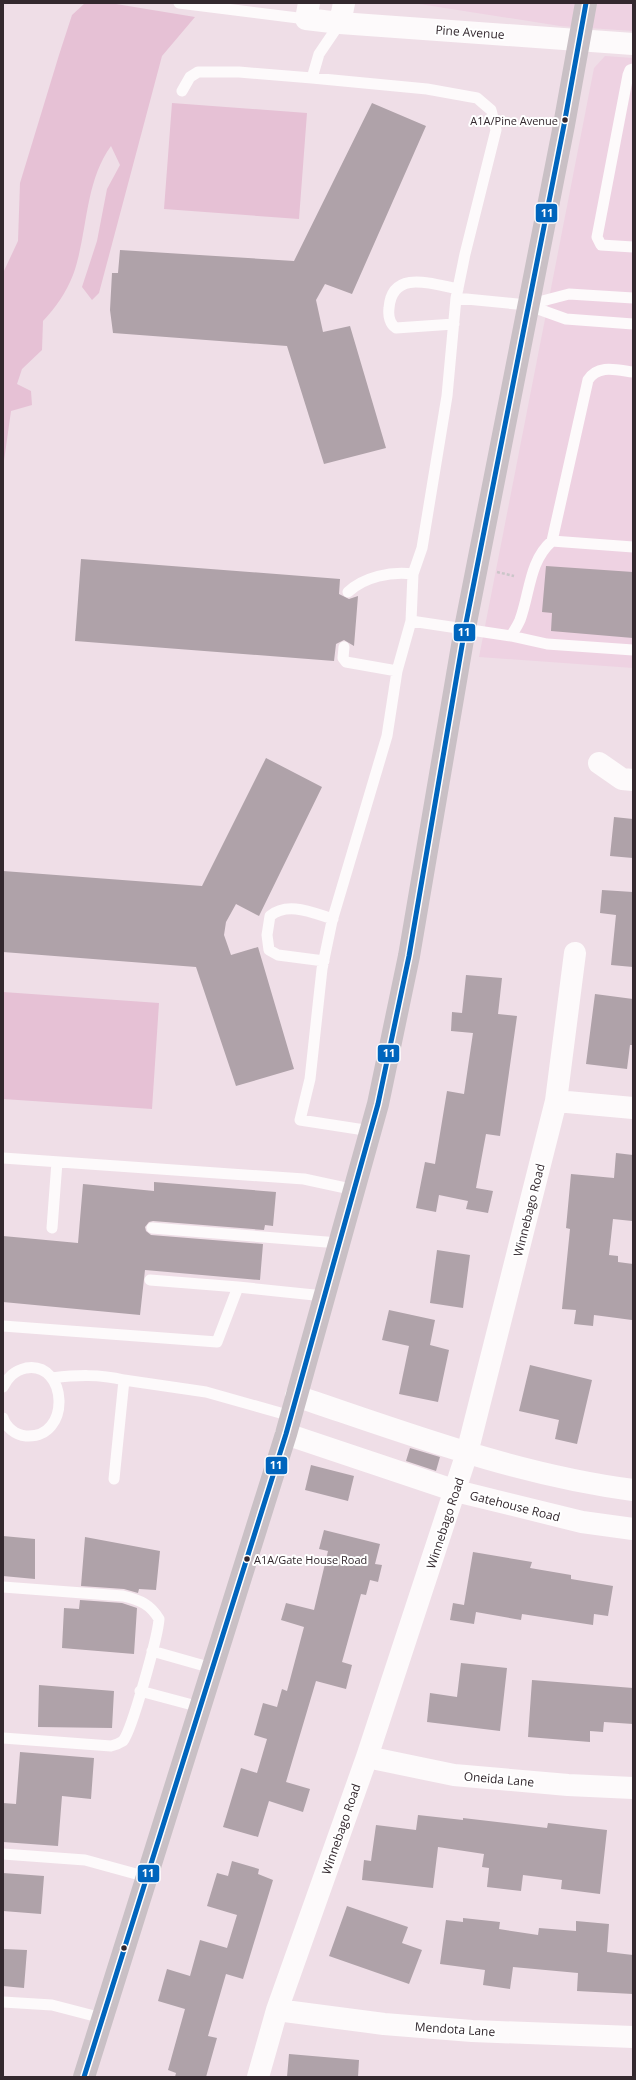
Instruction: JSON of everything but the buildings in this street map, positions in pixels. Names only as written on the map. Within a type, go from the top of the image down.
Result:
[{"type":"main road","points":[[84,2077],[291,1416],[371,1131],[409,956],[465,628],[522,342],[527,305],[580,40],[586,3]]},
{"type":"street","name":"Pine Avenue","points":[[308,11],[342,13],[580,40],[633,44]]},
{"type":"street","points":[[599,763],[622,779],[633,780]]},
{"type":"street","name":"Winnebago Road","points":[[258,2077],[277,2010],[367,1757],[467,1454],[556,1101],[575,953]]},
{"type":"street","points":[[556,1101],[633,1108]]},
{"type":"street","points":[[291,1416],[467,1454],[589,1484],[633,1490]]},
{"type":"street","name":"Gatehouse Road","points":[[291,1416],[456,1491],[582,1522],[633,1529]]},
{"type":"street","name":"Oneida Lane","points":[[367,1757],[454,1775],[568,1785],[633,1788]]},
{"type":"street","name":"Mendota Lane","points":[[277,2010],[384,2024],[633,2037]]},
{"type":"lane","points":[[179,3],[308,11]]},
{"type":"lane","points":[[312,78],[319,54],[342,13]]},
{"type":"lane","points":[[632,70],[597,237],[601,245],[633,248]]},
{"type":"lane","points":[[182,91],[190,78],[198,72],[239,72],[427,89],[477,98],[491,110],[496,130],[465,254],[457,293],[447,396],[434,480],[422,548],[413,574],[411,621],[398,671],[387,736],[333,919],[324,961],[310,1079],[300,1120],[371,1131]]},
{"type":"lane","points":[[454,324],[396,328],[391,322],[389,310],[394,291],[404,283],[432,284],[457,293],[527,305],[566,319],[633,324]]},
{"type":"lane","points":[[527,305],[569,294],[633,298]]},
{"type":"lane","points":[[511,636],[520,621],[533,568],[546,546],[552,541],[588,380],[592,374],[601,369],[633,372]]},
{"type":"lane","points":[[552,541],[633,547]]},
{"type":"lane","points":[[348,592],[356,584],[391,574],[413,574]]},
{"type":"lane","points":[[411,621],[465,628],[547,644],[633,650]]},
{"type":"lane","points":[[344,647],[343,658],[346,662],[398,671]]},
{"type":"lane","points":[[324,961],[278,955],[269,950],[267,926],[270,916],[283,909],[292,908],[333,919]]},
{"type":"lane","points":[[3,1158],[304,1179],[354,1190]]},
{"type":"lane","points":[[52,1228],[56,1162]]},
{"type":"lane","points":[[152,1228],[339,1242]]},
{"type":"lane","points":[[150,1280],[324,1296]]},
{"type":"lane","points":[[3,1326],[217,1342],[238,1287]]},
{"type":"lane","points":[[3,1387],[8,1377],[18,1370],[30,1368],[42,1370],[52,1378],[58,1389],[58,1412],[54,1422],[46,1431],[36,1436],[24,1436],[13,1432],[5,1424],[3,1418]]},
{"type":"lane","points":[[52,1378],[80,1375],[104,1375],[124,1380],[206,1392],[291,1416]]},
{"type":"lane","points":[[114,1479],[124,1380]]},
{"type":"lane","points":[[3,1587],[124,1596],[142,1601],[153,1609],[159,1619],[152,1651],[129,1729],[122,1742],[112,1746],[3,1738]]},
{"type":"lane","points":[[152,1651],[212,1668]]},
{"type":"lane","points":[[140,1691],[200,1707]]},
{"type":"lane","points":[[3,1854],[85,1860],[147,1877]]},
{"type":"lane","points":[[3,2002],[52,2005],[102,2018]]},
{"type":"path","points":[[496,572],[514,576]]},
{"type":"shaded area","points":[[85,3],[110,3],[195,17],[162,56],[99,293],[92,300],[82,287],[97,241],[107,189],[120,165],[111,146],[102,160],[91,192],[78,259],[73,275],[60,300],[43,321],[42,350],[22,369],[17,384],[31,391],[32,405],[11,411],[3,468],[3,273],[18,241],[20,183],[72,15]]},
{"type":"shaded area","points":[[413,3],[633,3],[633,31],[560,26]]},
{"type":"shaded area","points":[[605,56],[633,58],[633,668],[479,657],[594,68]]},
{"type":"shaded area","points":[[172,103],[307,113],[299,219],[164,209]]},
{"type":"shaded area","points":[[3,992],[159,1003],[152,1109],[3,1099]]},
{"type":"transit line","name":"11","points":[[84,2077],[286,1434],[378,1104],[409,956],[465,628],[564,125],[586,3]]},
{"type":"place","name":"A1A/Pine Avenue","points":[[565,120]]},
{"type":"place","name":"A1A/Gate House Road","points":[[247,1559]]}]
